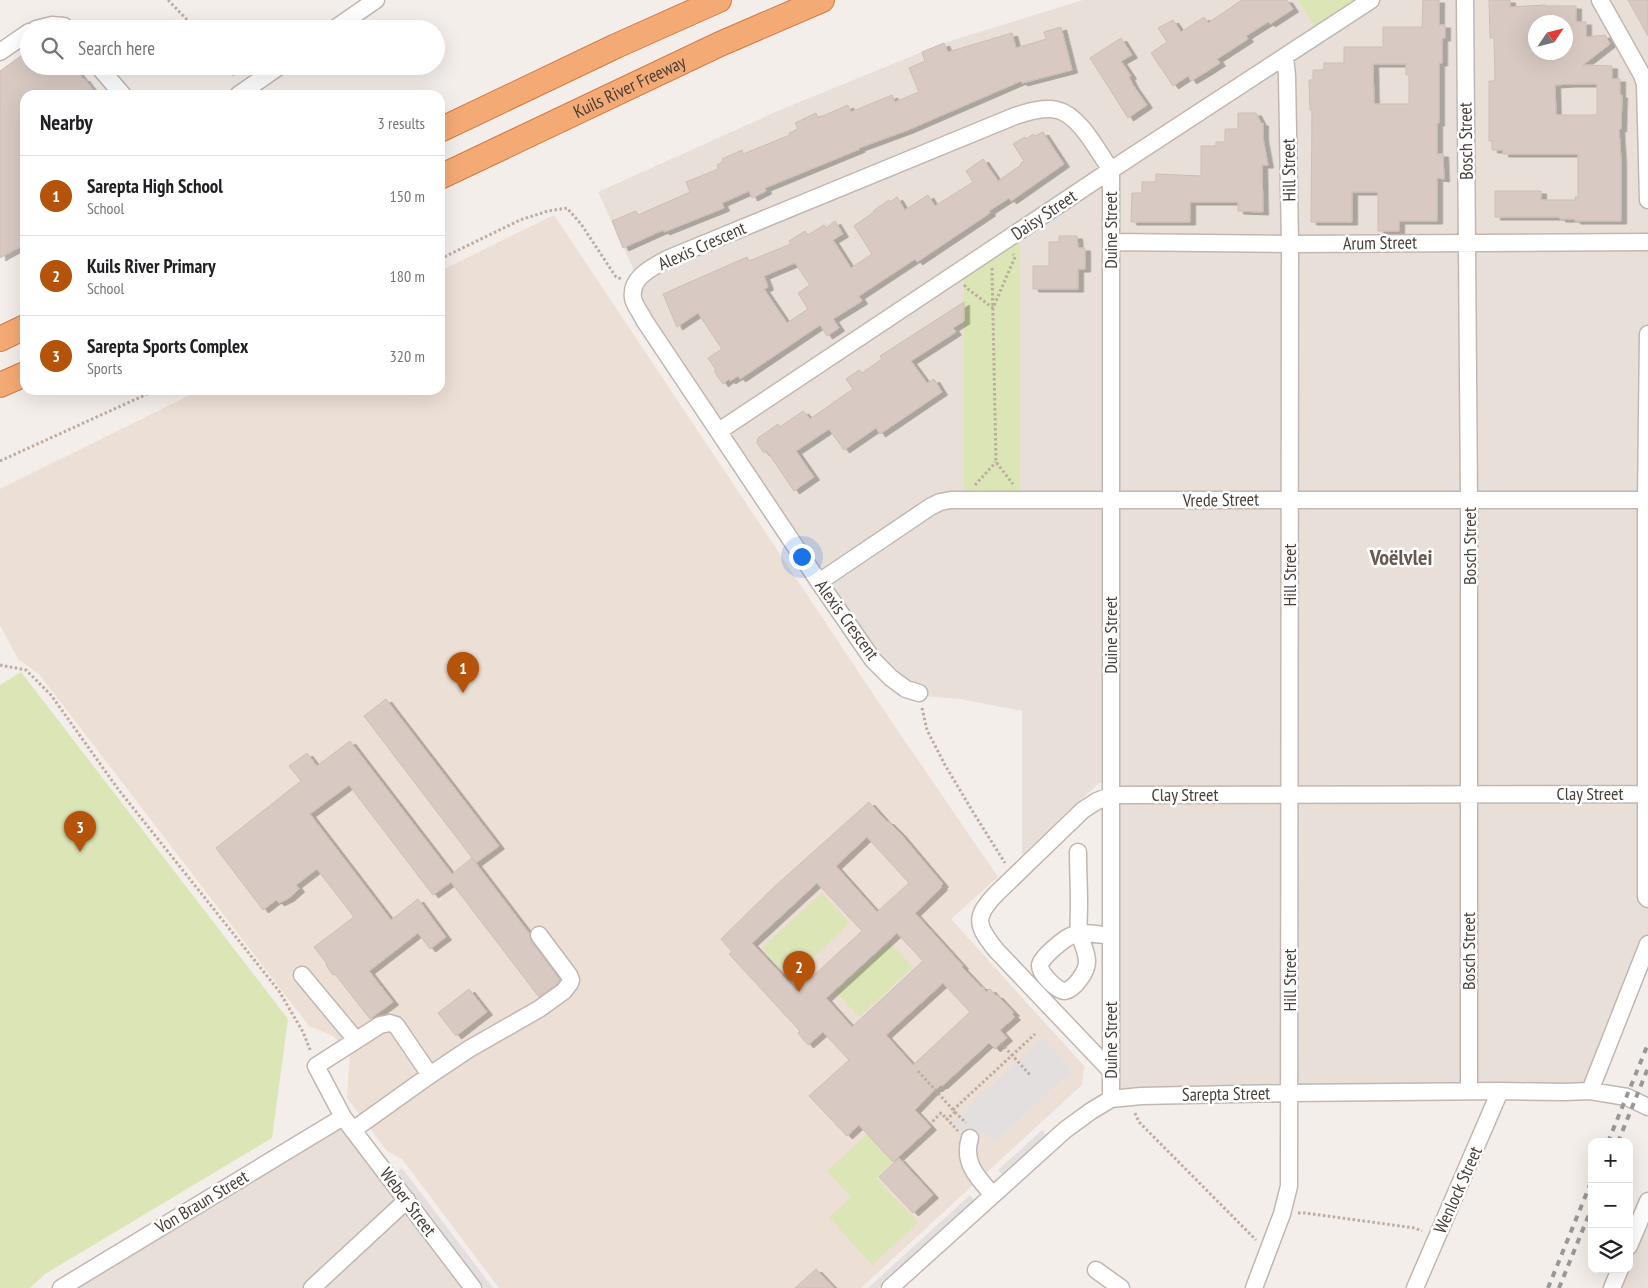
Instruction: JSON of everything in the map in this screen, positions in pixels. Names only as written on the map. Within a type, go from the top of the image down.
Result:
[{"type":"highway","points":[[445,128],[616,46],[718,0]]},
{"type":"highway","name":"Kuils River Freeway","points":[[445,175],[720,44],[822,0]]},
{"type":"highway","points":[[0,339],[20,329]]},
{"type":"highway","points":[[0,385],[20,376]]},
{"type":"street","points":[[347,20],[376,0]]},
{"type":"street","name":"Daisy Street","points":[[719,432],[1111,170],[1371,0]]},
{"type":"street","name":"Bosch Street","points":[[1464,0],[1470,499],[1469,1091]]},
{"type":"street","points":[[1600,0],[1642,75],[1647,94],[1648,200]]},
{"type":"street","points":[[0,52],[20,38]]},
{"type":"street","name":"Hill Street","points":[[1254,1288],[1282,1214],[1289,1186],[1290,244],[1285,56]]},
{"type":"street","points":[[106,75],[119,90]]},
{"type":"street","points":[[245,90],[267,75]]},
{"type":"street","name":"Alexis Crescent","points":[[919,693],[906,689],[891,678],[873,660],[644,320],[633,299],[634,284],[645,272],[667,259],[962,136],[1036,110],[1056,109],[1074,118],[1111,170]]},
{"type":"street","name":"Duine Street","points":[[1111,170],[1111,1099]]},
{"type":"street","name":"Arum Street","points":[[1112,242],[1290,244],[1648,242]]},
{"type":"street","points":[[1648,334],[1646,794],[1646,897],[1648,899]]},
{"type":"street","name":"Vrede Street","points":[[819,582],[930,507],[940,502],[951,500],[1110,502],[1290,499],[1647,500]]},
{"type":"street","name":"Clay Street","points":[[1111,1071],[996,950],[980,926],[980,917],[985,906],[1083,810],[1096,801],[1112,795],[1646,794]]},
{"type":"street","points":[[1078,852],[1079,934],[1112,936]]},
{"type":"street","name":"Von Braun Street","points":[[61,1288],[348,1124],[430,1075],[469,1049],[538,1009],[568,987],[571,980],[569,974],[539,935]]},
{"type":"street","points":[[1590,1091],[1648,944]]},
{"type":"street","points":[[302,975],[356,1040],[380,1025],[396,1025],[430,1075]]},
{"type":"street","name":"Weber Street","points":[[356,1040],[316,1066],[348,1124],[474,1288]]},
{"type":"street","name":"Wenlock Street","points":[[1414,1288],[1500,1091]]},
{"type":"street","name":"Sarepta Street","points":[[890,1288],[1066,1130],[1111,1099],[1290,1093],[1590,1091],[1613,1094],[1631,1099],[1648,1107]]},
{"type":"street","points":[[965,1136],[969,1163],[973,1172],[993,1195]]},
{"type":"street","points":[[312,1288],[407,1200]]},
{"type":"street","points":[[1633,1236],[1648,1200]]},
{"type":"street","points":[[1096,1270],[1121,1288]]},
{"type":"street","points":[[1612,1288],[1618,1273]]},
{"type":"path","points":[[168,0],[187,20]]},
{"type":"path","points":[[445,257],[520,220],[548,211],[567,208],[581,224],[616,277],[634,284]]},
{"type":"path","points":[[993,308],[1015,257],[1005,241]]},
{"type":"path","points":[[984,255],[992,268],[996,462],[1016,488],[1016,501]]},
{"type":"path","points":[[956,273],[968,289],[993,308]]},
{"type":"path","points":[[0,461],[145,395]]},
{"type":"path","points":[[972,501],[973,488],[996,462]]},
{"type":"path","points":[[0,665],[26,670],[51,695],[118,789],[279,991],[303,1032]]},
{"type":"path","points":[[919,693],[927,730],[945,765],[1014,876]]},
{"type":"path","points":[[947,1119],[955,1112],[953,1110],[1035,1034]]},
{"type":"path","points":[[1001,1043],[1031,1076]]},
{"type":"path","points":[[918,1071],[953,1110]]},
{"type":"path","points":[[1132,1097],[1134,1111],[1140,1122],[1268,1254]]},
{"type":"path","points":[[929,1125],[941,1113],[965,1136]]},
{"type":"path","points":[[1282,1214],[1305,1213],[1415,1228],[1436,1238]]},
{"type":"shaded area","points":[[1083,0],[1297,0],[1319,33],[1368,0],[1648,0],[1648,942],[1590,1090],[1111,1098],[1111,784],[1099,783],[1022,855],[1022,711],[960,699],[922,696],[890,680],[642,321],[638,279],[598,192],[780,110],[944,43]]},
{"type":"shaded area","points":[[554,215],[885,712],[998,877],[951,919],[1084,1066],[1082,1085],[861,1288],[499,1288],[402,1159],[387,1151],[347,1098],[350,1052],[333,1036],[309,1026],[39,674],[18,659],[0,625],[0,489],[190,395],[445,395],[445,269]]},
{"type":"shaded area","points":[[1043,1038],[1072,1070],[994,1142],[984,1131],[973,1142],[953,1121]]},
{"type":"shaded area","points":[[342,1117],[473,1288],[60,1288]]},
{"type":"shaded area","points":[[1042,1130],[1047,1136],[1003,1176],[998,1170]]},
{"type":"shaded area","points":[[402,1168],[493,1288],[484,1288],[397,1172]]},
{"type":"shaded area","points":[[970,1195],[975,1201],[879,1288],[868,1288]]},
{"type":"shaded area","points":[[1648,1198],[1648,1288],[1611,1288],[1617,1273],[1633,1273],[1633,1234]]},
{"type":"green space","points":[[1297,0],[1356,0],[1315,27]]},
{"type":"green space","points":[[1020,241],[1020,493],[964,493],[964,278]]},
{"type":"green space","points":[[21,672],[288,1019],[272,1138],[45,1274],[30,1288],[0,1288],[0,685]]},
{"type":"green space","points":[[822,893],[850,923],[790,979],[762,948]]},
{"type":"green space","points":[[890,943],[913,967],[859,1017],[836,992]]},
{"type":"green space","points":[[868,1133],[893,1162],[876,1178],[918,1222],[872,1265],[829,1217],[851,1197],[827,1171]]},
{"type":"building","points":[[1242,0],[1287,0],[1293,9],[1270,24],[1268,22],[1246,36],[1248,39],[1217,59],[1220,63],[1206,72],[1191,81],[1188,76],[1173,86],[1151,53],[1167,42],[1158,28],[1173,20],[1181,32],[1204,17],[1208,23]]},
{"type":"building","points":[[1423,0],[1439,0],[1439,25],[1445,25],[1445,38],[1442,38],[1442,63],[1439,63],[1437,154],[1443,154],[1444,179],[1437,178],[1437,221],[1399,221],[1399,231],[1378,231],[1378,192],[1352,192],[1352,222],[1311,222],[1312,110],[1310,110],[1309,80],[1313,80],[1313,70],[1324,70],[1324,63],[1344,63],[1344,47],[1383,47],[1383,27],[1422,27]],"holes":[[[1373,64],[1406,64],[1406,75],[1409,75],[1409,104],[1374,104]]]},
{"type":"building","points":[[1489,0],[1510,0],[1510,7],[1576,6],[1576,22],[1586,22],[1586,37],[1605,35],[1610,44],[1583,65],[1612,66],[1612,79],[1620,79],[1620,95],[1622,95],[1621,129],[1619,129],[1621,221],[1575,221],[1575,219],[1560,219],[1560,217],[1495,217],[1495,191],[1541,191],[1541,200],[1576,200],[1575,197],[1578,197],[1578,154],[1503,154],[1503,150],[1492,150],[1492,141],[1489,141],[1489,81],[1495,81],[1494,38],[1490,38]],"holes":[[[1597,84],[1597,115],[1556,115],[1555,85]]]},
{"type":"building","points":[[1628,0],[1648,0],[1648,36]]},
{"type":"building","points":[[1061,27],[1072,70],[1022,83],[1021,81],[908,130],[859,148],[765,188],[766,191],[752,198],[749,191],[722,203],[724,208],[664,232],[663,230],[623,248],[612,221],[636,211],[638,215],[690,192],[686,182],[718,169],[717,165],[723,162],[722,159],[742,150],[743,154],[790,135],[789,133],[798,129],[795,123],[816,113],[818,118],[848,105],[851,112],[892,95],[895,102],[919,92],[909,68],[925,61],[922,52],[944,43],[948,52],[1012,33],[1016,48],[1046,39],[1044,32]]},
{"type":"building","points":[[1121,38],[1132,55],[1121,61],[1131,76],[1129,77],[1133,85],[1147,105],[1128,118],[1090,58]]},
{"type":"building","points":[[20,57],[20,75],[80,75],[93,90],[20,90],[20,247],[0,258],[0,71]]},
{"type":"building","points":[[1238,113],[1256,113],[1261,123],[1263,123],[1263,138],[1268,165],[1262,165],[1263,212],[1238,211],[1238,202],[1190,202],[1190,222],[1131,222],[1132,193],[1142,193],[1142,182],[1156,182],[1156,174],[1201,176],[1201,146],[1216,146],[1216,142],[1225,142],[1225,129],[1238,129]]},
{"type":"building","points":[[1043,132],[1064,164],[1011,201],[1009,198],[989,211],[990,213],[917,262],[915,259],[859,296],[862,301],[833,319],[839,328],[827,336],[820,325],[740,379],[738,376],[730,381],[729,379],[723,384],[708,358],[722,349],[698,313],[677,327],[663,294],[747,257],[749,261],[791,244],[789,241],[805,231],[808,235],[824,225],[826,228],[835,221],[843,234],[833,240],[851,268],[872,254],[854,226],[873,211],[897,197],[905,210],[928,195],[935,206],[973,182],[966,171],[983,159],[998,181],[1024,161],[1013,144],[1033,134],[1035,136]],"holes":[[[795,263],[810,285],[798,293],[808,309],[787,323],[764,289],[768,287],[764,276]]]},
{"type":"building","points":[[1059,236],[1077,236],[1078,248],[1085,248],[1085,269],[1078,269],[1078,289],[1033,289],[1033,266],[1049,266],[1049,242],[1059,242]]},
{"type":"building","points":[[964,302],[964,321],[953,328],[956,332],[911,361],[927,383],[934,379],[942,392],[880,434],[876,428],[844,450],[829,429],[796,451],[814,477],[794,491],[767,451],[764,453],[757,443],[758,438],[778,424],[780,427],[803,411],[810,419],[853,389],[846,379],[859,370],[862,373],[882,359],[880,356]]},
{"type":"building","points":[[386,699],[499,846],[476,863],[364,716]]},
{"type":"building","points":[[350,741],[452,874],[472,858],[529,933],[531,941],[560,980],[557,984],[539,997],[451,882],[433,895],[349,785],[310,814],[391,920],[418,899],[446,937],[430,949],[418,933],[369,971],[393,1002],[370,1019],[335,974],[333,975],[314,947],[354,917],[317,869],[296,885],[299,889],[289,898],[279,903],[276,900],[263,910],[216,848],[301,781],[289,766],[307,753],[317,766]]},
{"type":"building","points":[[869,802],[900,833],[943,884],[915,913],[981,987],[986,992],[990,989],[1014,1013],[1012,1014],[1015,1017],[1000,1030],[1007,1038],[995,1049],[989,1043],[942,1086],[936,1088],[915,1110],[931,1127],[893,1162],[859,1125],[847,1136],[809,1096],[849,1060],[823,1032],[808,1045],[798,1033],[800,1031],[729,954],[732,952],[721,939],[773,888]],"holes":[[[867,837],[909,883],[877,912],[836,866]],[[817,883],[862,931],[797,991],[752,943]],[[897,933],[923,961],[852,1027],[826,998]],[[943,983],[970,1012],[913,1065],[886,1035]]]},
{"type":"building","points":[[469,989],[487,1012],[456,1036],[438,1013]]},
{"type":"building","points":[[899,1158],[933,1195],[913,1213],[879,1177]]},
{"type":"building","points":[[816,1269],[834,1288],[795,1288]]},
{"type":"railway","points":[[1610,1138],[1648,1044]]},
{"type":"railway","points":[[1620,1138],[1648,1068]]},
{"type":"railway","points":[[1548,1288],[1591,1183]]},
{"type":"railway","points":[[1559,1288],[1588,1217]]},
{"type":"place","name":"Sarepta High School","points":[[463,693]]},
{"type":"place","name":"Sarepta Sports Complex","points":[[80,852]]},
{"type":"place","name":"Kuils River Primary","points":[[799,992]]},
{"type":"district","name":"Voëlvlei","points":[[1401,557]]}]
